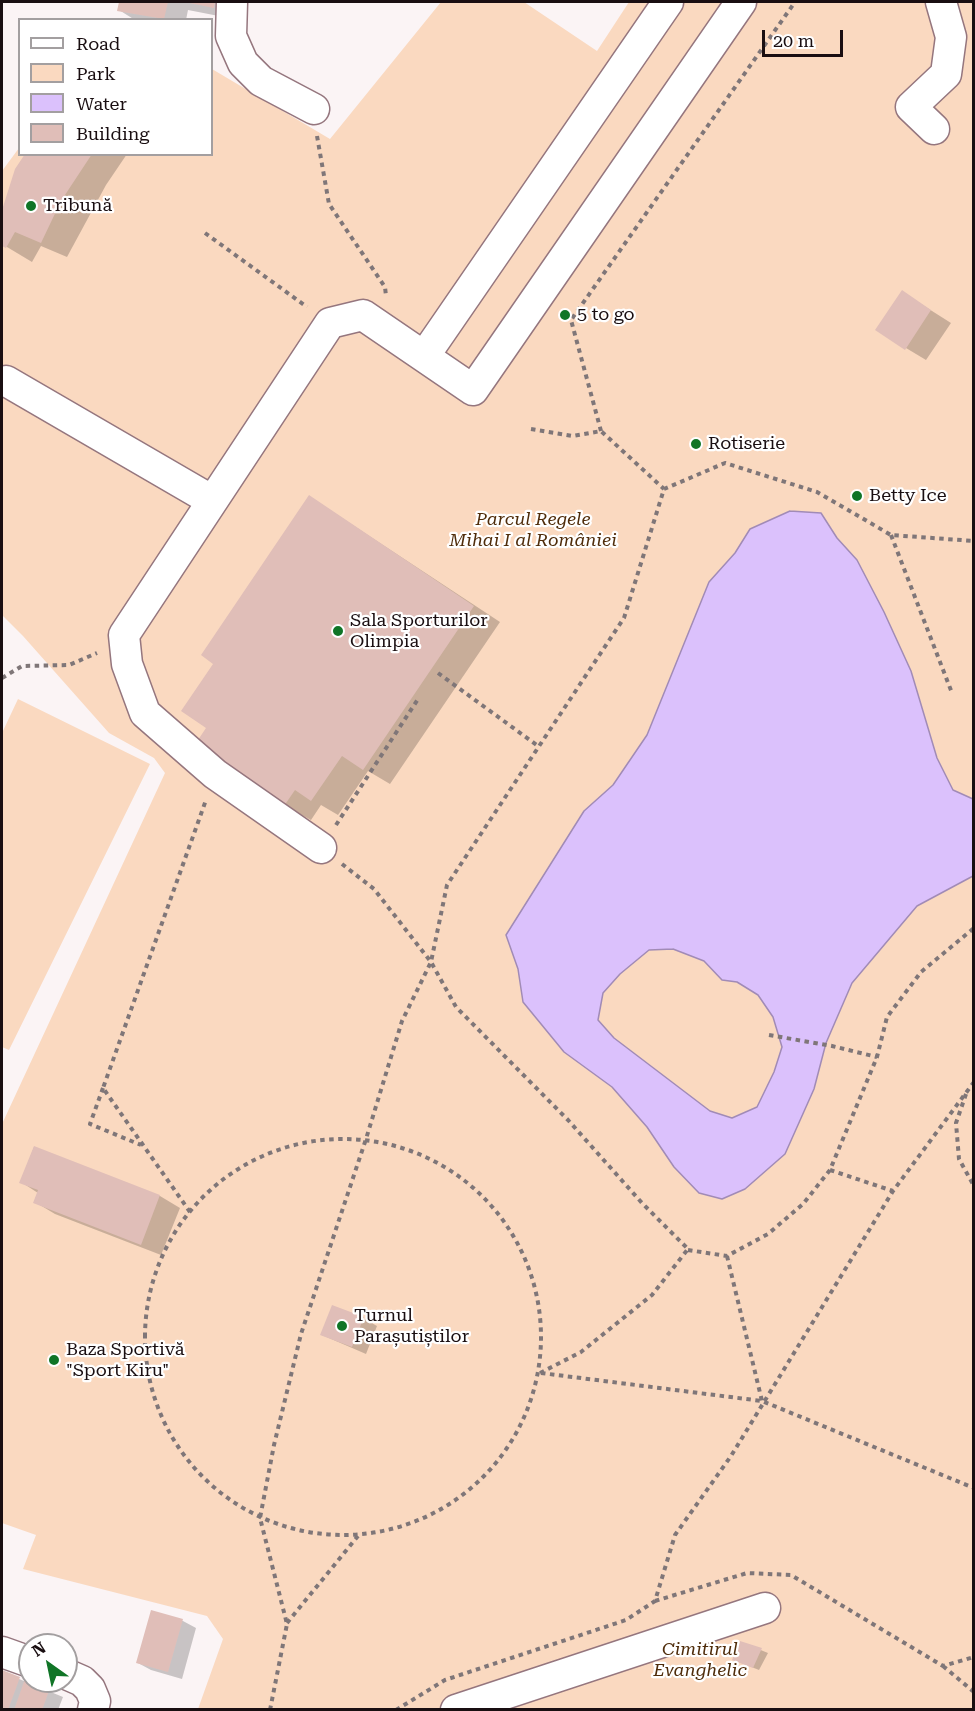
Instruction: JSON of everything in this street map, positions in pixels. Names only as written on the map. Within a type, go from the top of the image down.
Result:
[{"type":"street","points":[[232,2],[231,36],[243,63],[261,81],[314,109]]},
{"type":"street","points":[[425,355],[669,2]]},
{"type":"street","points":[[321,848],[215,774],[145,713],[127,664],[124,635],[330,323],[363,315],[425,355],[473,390],[741,2]]},
{"type":"street","points":[[934,129],[911,107],[946,74],[951,37],[941,2]]},
{"type":"street","points":[[6,381],[211,500]]},
{"type":"street","points":[[456,1710],[765,1608]]},
{"type":"street","points":[[2,1653],[18,1658]]},
{"type":"street","points":[[78,1679],[90,1689],[95,1701],[93,1710]]},
{"type":"path","points":[[664,489],[601,431],[571,320],[795,2]]},
{"type":"path","points":[[314,109],[329,204],[384,287],[394,335]]},
{"type":"path","points":[[205,233],[330,323]]},
{"type":"path","points":[[531,429],[573,436],[601,431]]},
{"type":"path","points":[[270,1710],[287,1624],[260,1518],[274,1445],[301,1334],[366,1139],[402,1021],[431,962],[447,885],[624,618],[664,489],[725,463],[817,492],[891,535],[974,541]]},
{"type":"path","points":[[891,535],[952,693]]},
{"type":"path","points":[[2,678],[22,666],[69,665],[81,661],[92,657],[124,635]]},
{"type":"path","points":[[438,673],[538,747]]},
{"type":"path","points":[[418,699],[321,848],[374,889],[431,962],[456,1007],[568,1120],[642,1203],[688,1250],[727,1256],[768,1234],[803,1204],[830,1170],[877,1057],[886,1017],[921,972],[974,928]]},
{"type":"path","points":[[142,1145],[90,1124],[215,774]]},
{"type":"path","points":[[769,1035],[877,1057]]},
{"type":"path","points":[[655,1601],[675,1535],[731,1456],[762,1401],[892,1191],[974,1083]]},
{"type":"path","points":[[103,1088],[191,1212]]},
{"type":"path","points":[[968,1089],[956,1123],[958,1159],[974,1186]]},
{"type":"path","points":[[366,1139],[429,1156],[483,1193],[521,1246],[541,1308],[540,1373],[524,1423],[495,1467],[456,1502],[409,1525],[358,1536],[307,1533],[260,1518],[214,1490],[178,1450],[154,1401],[144,1348],[149,1294],[168,1243],[191,1212],[203,1196],[251,1161],[307,1141],[366,1139]]},
{"type":"path","points":[[830,1170],[892,1191]]},
{"type":"path","points":[[540,1373],[581,1352],[652,1295],[688,1250]]},
{"type":"path","points":[[727,1256],[762,1401]]},
{"type":"path","points":[[540,1373],[762,1401],[974,1488]]},
{"type":"path","points":[[287,1624],[358,1536]]},
{"type":"path","points":[[396,1710],[445,1680],[626,1620],[655,1601],[747,1573],[791,1575],[943,1666],[974,1692]]},
{"type":"path","points":[[943,1666],[974,1657]]},
{"type":"green space","name":"Parcul Regele Mihai I al României","points":[[441,2],[524,2],[597,51],[629,2],[973,2],[973,1709],[198,1709],[223,1639],[207,1616],[23,1569],[36,1535],[2,1523],[2,1124],[165,773],[154,758],[109,733],[2,615],[2,171],[18,149],[18,156],[213,156],[213,70],[330,139]]},
{"type":"green space","points":[[18,699],[150,764],[9,1050],[2,1047],[2,733]]},
{"type":"water","points":[[790,511],[821,513],[837,538],[857,560],[911,671],[937,758],[953,790],[973,799],[973,876],[917,906],[852,983],[826,1043],[814,1089],[785,1154],[745,1189],[722,1199],[699,1193],[674,1167],[647,1127],[612,1087],[564,1052],[523,1002],[518,969],[506,935],[584,811],[613,785],[647,735],[709,582],[735,553],[750,529]],"holes":[[[673,949],[704,961],[722,980],[737,982],[758,995],[773,1017],[782,1047],[774,1072],[757,1107],[732,1118],[710,1111],[614,1038],[598,1020],[603,993],[620,974],[649,950]]]},
{"type":"building","points":[[119,2],[168,2],[164,18],[117,11]]},
{"type":"building","points":[[185,2],[215,2],[214,8]]},
{"type":"building","name":"Tribună","points":[[24,156],[91,156],[61,201],[41,243],[15,232],[6,248],[2,246],[2,210],[15,169]]},
{"type":"building","points":[[902,290],[931,310],[905,350],[875,330]]},
{"type":"building","name":"Sala Sporturilor Olimpia","points":[[309,495],[474,606],[363,770],[342,756],[311,801],[295,790],[284,806],[194,746],[206,728],[181,711],[213,664],[201,655]]},
{"type":"building","points":[[34,1146],[160,1195],[141,1245],[33,1203],[38,1190],[19,1183]]},
{"type":"building","name":"Turnul Parașutiștilor","points":[[332,1305],[364,1317],[352,1347],[320,1335]]},
{"type":"building","points":[[151,1610],[183,1619],[168,1672],[136,1663]]},
{"type":"building","points":[[740,1641],[762,1648],[753,1668],[732,1660]]},
{"type":"building","points":[[2,1670],[18,1676],[18,1682],[8,1710],[2,1710]]},
{"type":"building","points":[[20,1693],[48,1693],[42,1710],[14,1710]]},
{"type":"place","name":"Tribună","points":[[31,206]]},
{"type":"place","name":"5 to go","points":[[565,315]]},
{"type":"place","name":"Rotiserie","points":[[696,444]]},
{"type":"place","name":"Betty Ice","points":[[857,496]]},
{"type":"place","name":"Sala Sporturilor Olimpia","points":[[338,631]]},
{"type":"place","name":"Turnul Parașutiștilor","points":[[342,1326]]},
{"type":"place","name":"Baza Sportivă \"Sport Kiru\"","points":[[54,1360]]},
{"type":"park label","name":"Cimitirul Evanghelic","points":[[700,1660]]}]
